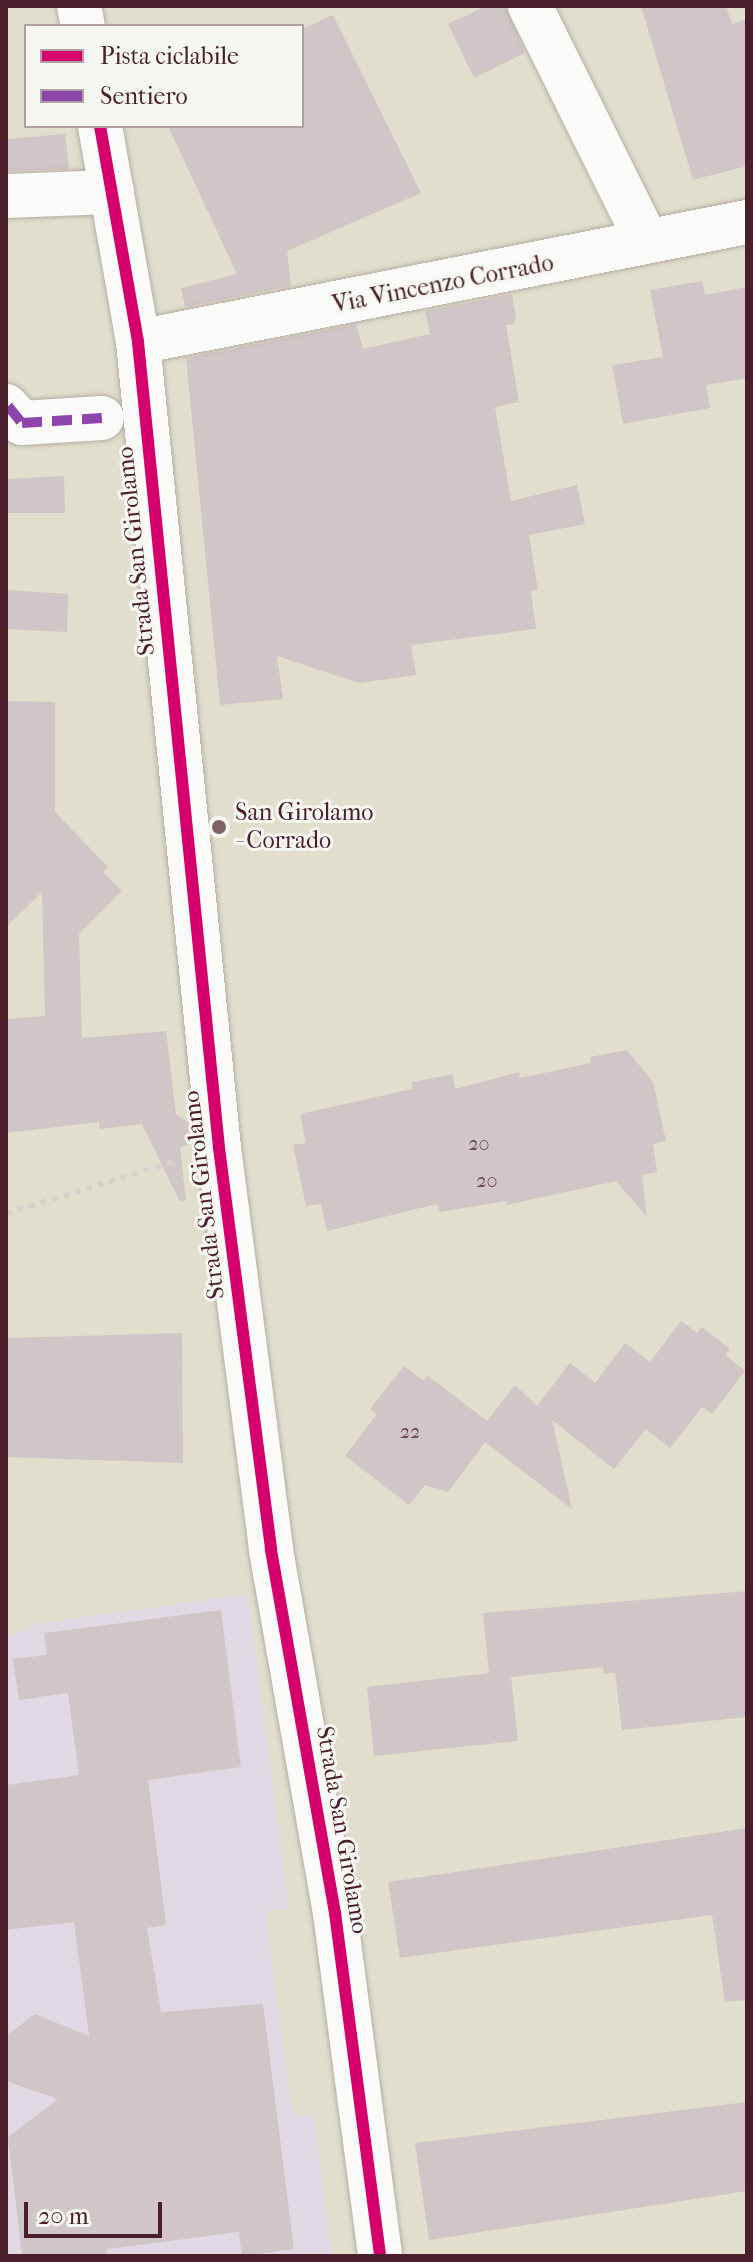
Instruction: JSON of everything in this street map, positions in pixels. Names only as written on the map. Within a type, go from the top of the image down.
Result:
[{"type":"street","points":[[530,6],[646,240]]},
{"type":"street","name":"Strada San Girolamo","points":[[100,128],[138,342],[219,1148],[275,1577],[335,1913],[380,2256]]},
{"type":"street","points":[[6,196],[112,192]]},
{"type":"street","name":"Via Vincenzo Corrado","points":[[138,342],[554,263],[646,240],[747,222]]},
{"type":"street","points":[[7,406],[22,423],[102,418]]},
{"type":"path","points":[[6,1213],[181,1159]]},
{"type":"shaded area","points":[[248,1594],[289,1908],[266,1912],[271,1955],[293,2116],[314,2114],[332,2256],[6,2256],[6,1637],[35,1624]]},
{"type":"building","points":[[486,6],[505,6],[525,53],[474,78],[448,24]]},
{"type":"building","points":[[641,6],[726,6],[732,24],[747,19],[747,166],[693,180]]},
{"type":"building","points":[[333,15],[421,193],[287,251],[291,286],[185,307],[181,288],[237,274],[169,128],[304,128],[304,28]]},
{"type":"building","points":[[65,134],[69,169],[6,171],[6,139]]},
{"type":"building","points":[[702,281],[705,295],[747,287],[747,378],[706,385],[710,408],[623,424],[612,365],[663,357],[650,290]]},
{"type":"building","points":[[512,294],[516,317],[514,324],[506,325],[519,402],[495,407],[511,501],[577,485],[585,524],[529,535],[538,590],[531,591],[536,629],[411,645],[416,675],[359,683],[277,656],[283,699],[220,705],[186,358],[356,324],[363,349],[430,334],[425,311]]},
{"type":"building","points":[[64,476],[65,513],[6,513],[6,479]]},
{"type":"building","points":[[6,590],[68,594],[67,632],[6,629]]},
{"type":"building","points":[[6,701],[55,702],[55,812],[108,867],[103,872],[122,891],[79,934],[82,1038],[166,1031],[176,1114],[188,1122],[191,1143],[180,1148],[186,1200],[180,1202],[142,1124],[99,1129],[99,1122],[6,1133],[6,1019],[45,1016],[42,892],[6,927]]},
{"type":"building","points":[[627,1050],[653,1082],[666,1141],[653,1144],[657,1172],[642,1175],[647,1217],[616,1181],[507,1205],[506,1201],[440,1212],[437,1204],[327,1231],[321,1204],[306,1206],[293,1145],[306,1143],[300,1114],[412,1089],[412,1082],[453,1074],[455,1089],[519,1072],[520,1078],[591,1063],[590,1057]]},
{"type":"building","points":[[681,1321],[697,1333],[702,1327],[730,1349],[725,1355],[745,1371],[712,1414],[702,1407],[670,1448],[646,1429],[614,1469],[552,1420],[572,1509],[485,1442],[448,1492],[425,1485],[409,1505],[345,1456],[377,1414],[370,1409],[404,1366],[424,1381],[427,1375],[487,1421],[515,1385],[537,1406],[570,1363],[595,1383],[625,1343],[650,1362]]},
{"type":"building","points":[[182,1333],[183,1463],[6,1457],[6,1338]]},
{"type":"building","points":[[747,1591],[747,1717],[622,1730],[615,1673],[604,1674],[603,1667],[511,1677],[518,1741],[374,1756],[367,1687],[489,1673],[483,1613]]},
{"type":"building","points":[[221,1610],[241,1767],[148,1780],[166,1925],[147,1928],[161,2012],[263,2004],[294,2249],[242,2256],[239,2232],[107,2249],[108,2256],[22,2256],[8,2137],[58,2099],[6,2081],[6,2036],[35,2014],[89,2036],[74,1922],[6,1930],[6,1785],[79,1775],[68,1693],[19,1700],[13,1659],[47,1655],[44,1633]]},
{"type":"building","points":[[747,1828],[747,2000],[725,2002],[712,1915],[400,1958],[388,1882]]},
{"type":"building","points":[[747,2102],[747,2191],[429,2240],[415,2143]]},
{"type":"marked path","points":[[8,406],[22,423],[102,418]]},
{"type":"cycle path","points":[[100,128],[138,342],[219,1148],[271,1550],[335,1913],[380,2256]]},
{"type":"place","name":"San Girolamo - Corrado","points":[[219,827]]}]
